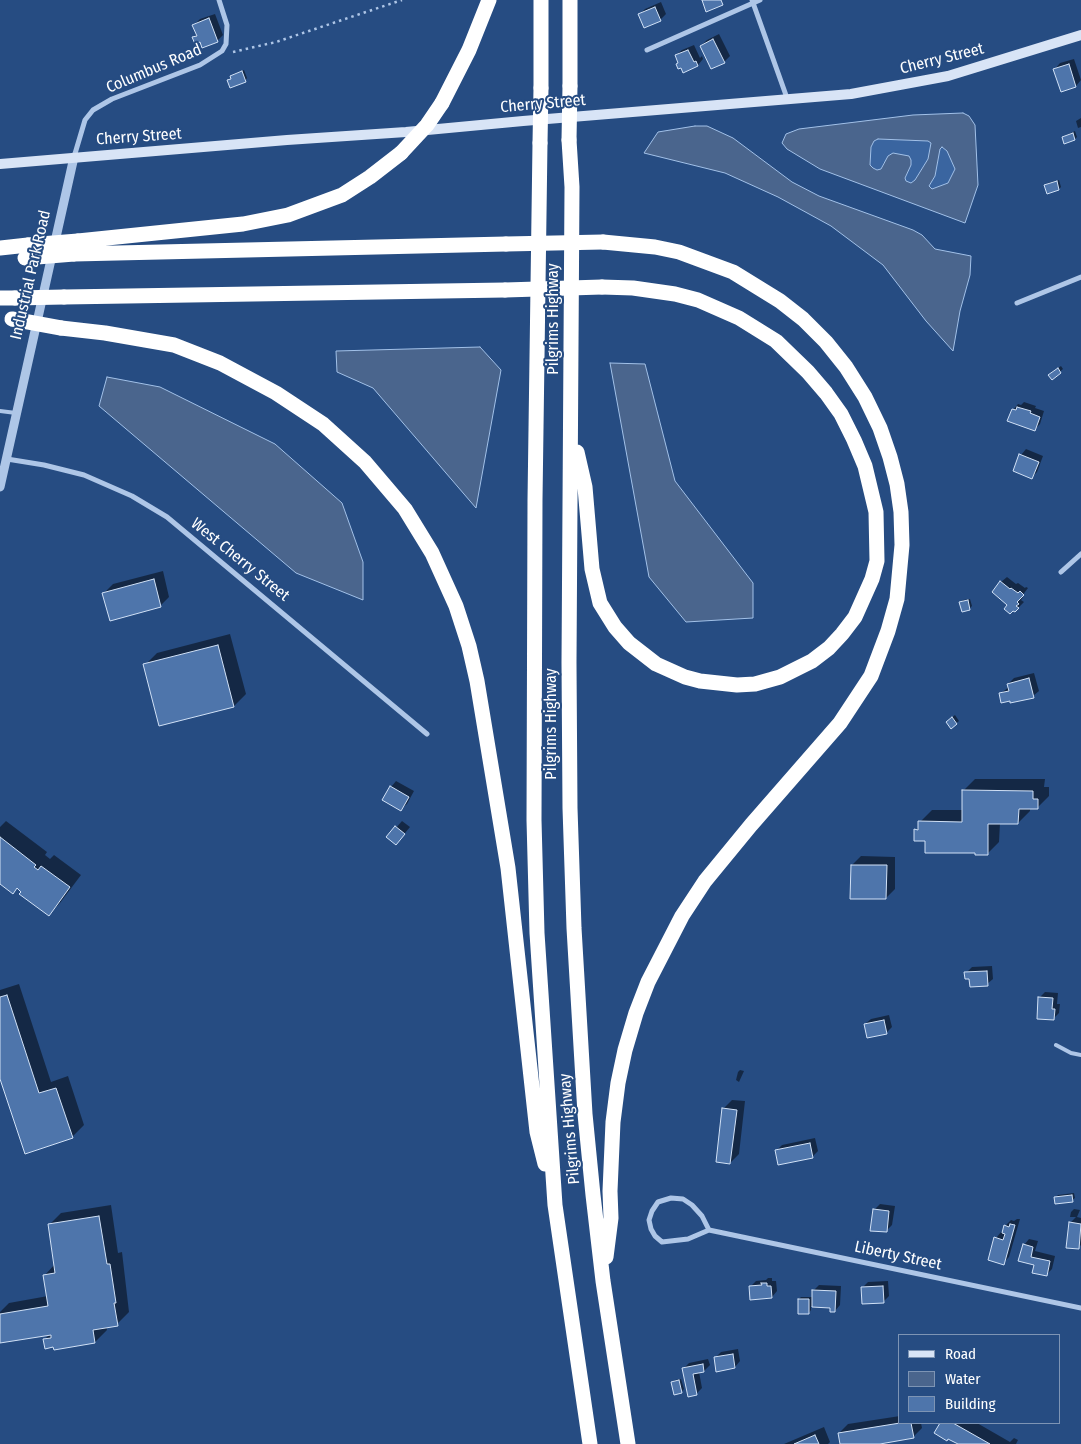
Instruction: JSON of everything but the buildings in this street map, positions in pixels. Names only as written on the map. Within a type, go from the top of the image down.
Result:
[{"type":"highway","points":[[0,257],[27,251],[76,247],[243,224],[288,215],[342,195],[370,177],[401,153],[427,125],[442,103],[469,50],[489,0]]},
{"type":"highway","name":"Pilgrims Highway","points":[[541,0],[535,451],[534,820],[538,952],[555,1205],[590,1444]]},
{"type":"highway","name":"Pilgrims Highway","points":[[570,0],[569,140],[572,187],[569,662],[570,808],[574,928],[586,1114],[603,1280],[628,1444]]},
{"type":"highway","points":[[76,247],[603,242],[655,247],[688,255],[733,272],[780,301],[826,342],[846,367],[865,397],[880,428],[896,484],[901,512],[902,545],[897,599],[888,631],[871,676],[840,723],[705,881],[682,916],[648,982],[630,1032],[618,1083],[611,1157],[611,1218],[603,1280]]},
{"type":"highway","points":[[0,248],[27,251]]},
{"type":"highway","points":[[8,298],[602,287],[633,288],[675,294],[698,300],[739,318],[776,341],[808,372],[826,393],[841,414],[854,440],[865,466],[876,512],[878,535],[877,561],[872,579],[855,617],[829,648],[812,661],[780,677],[754,684],[737,685],[700,681],[685,677],[656,664],[629,643],[615,627],[600,603],[592,569],[585,487],[571,431]]},
{"type":"highway","points":[[6,318],[61,328],[105,332],[174,345],[220,363],[276,393],[323,424],[365,462],[405,509],[432,553],[456,606],[469,646],[477,681],[508,868],[537,1132],[555,1205]]},
{"type":"main road","name":"Cherry Street","points":[[0,164],[851,94],[948,76],[1081,35]]},
{"type":"street","name":"Columbus Road","points":[[74,157],[85,120],[94,110],[112,99],[169,78],[214,57],[222,51],[228,35],[227,25],[219,0]]},
{"type":"street","points":[[647,50],[753,1],[760,0]]},
{"type":"street","points":[[753,1],[787,98]]},
{"type":"street","name":"Industrial Park Road","points":[[0,487],[74,157]]},
{"type":"street","points":[[1016,303],[1081,277]]},
{"type":"street","name":"West Cherry Street","points":[[7,459],[44,465],[84,475],[132,496],[167,517],[428,734]]},
{"type":"street","points":[[1062,572],[1081,554]]},
{"type":"street","points":[[671,1198],[683,1199],[692,1205],[702,1216],[709,1230],[688,1239],[662,1242],[651,1230],[649,1220],[658,1202],[671,1198]]},
{"type":"street","name":"Liberty Street","points":[[709,1230],[1081,1308]]},
{"type":"lane","points":[[0,411],[16,413]]},
{"type":"lane","points":[[1056,1045],[1071,1053],[1081,1055]]},
{"type":"path","points":[[214,57],[276,42],[402,0]]},
{"type":"shaded area","points":[[878,139],[929,141],[932,143],[928,159],[915,180],[911,183],[906,181],[905,178],[911,165],[884,162],[881,169],[877,170],[870,165],[871,147],[874,141]]},
{"type":"shaded area","points":[[942,147],[947,151],[955,169],[948,183],[932,189],[929,186],[935,176]]},
{"type":"water","points":[[963,113],[969,116],[975,125],[978,185],[965,223],[820,169],[787,149],[782,143],[786,134],[799,129],[913,115]],"holes":[[[878,139],[928,141],[931,143],[928,159],[915,180],[911,183],[906,181],[905,178],[911,165],[909,156],[893,153],[888,156],[881,169],[877,170],[870,165],[871,147],[874,141]],[[942,147],[947,151],[955,169],[948,183],[932,189],[929,186],[935,176]]]},
{"type":"water","points":[[707,126],[733,138],[792,182],[819,196],[913,230],[922,235],[935,249],[971,256],[970,275],[960,311],[953,351],[926,321],[883,265],[831,226],[778,197],[725,173],[644,153],[658,132]]},
{"type":"water","points":[[480,347],[501,370],[476,508],[373,388],[337,372],[336,351]]},
{"type":"water","points":[[610,363],[645,364],[675,481],[753,583],[753,618],[686,622],[649,577]]},
{"type":"water","points":[[107,377],[160,387],[275,444],[342,503],[363,562],[363,600],[296,573],[99,406]]}]
